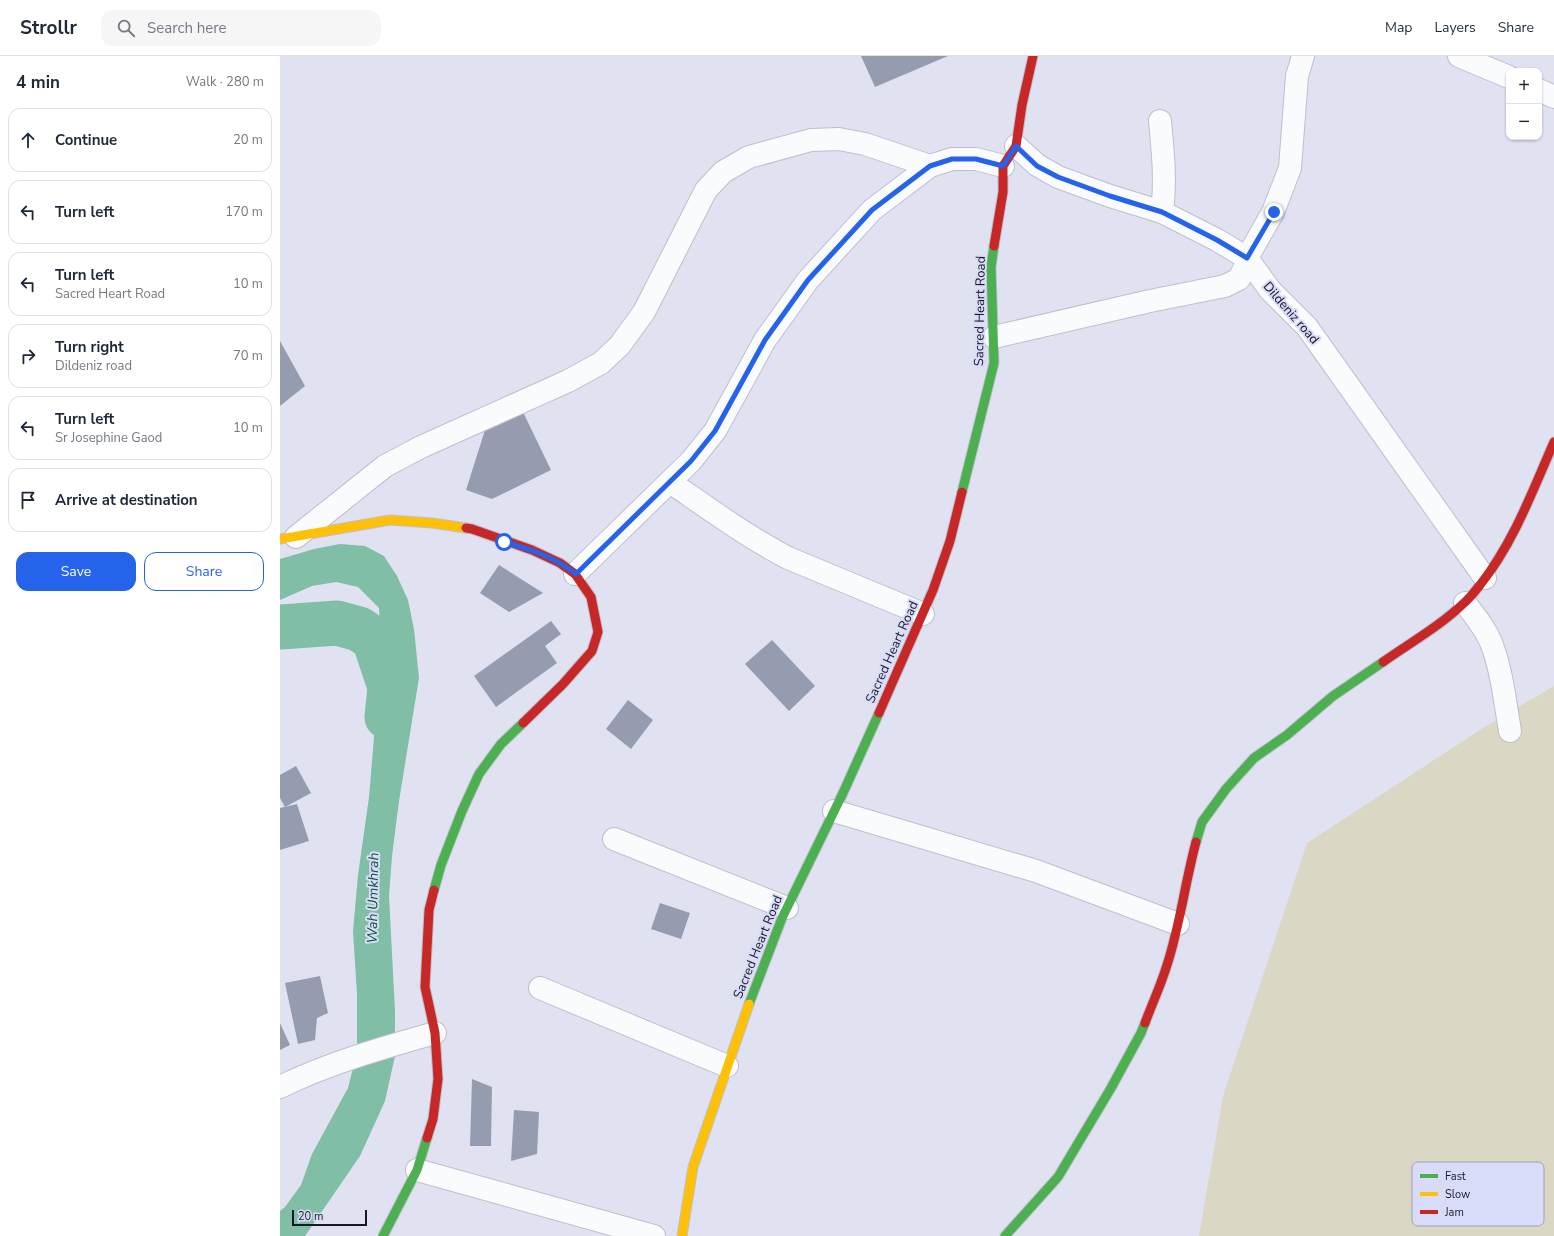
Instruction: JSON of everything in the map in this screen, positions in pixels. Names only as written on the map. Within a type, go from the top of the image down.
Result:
[{"type":"street","points":[[576,574],[691,461],[715,431],[765,340],[808,280],[872,210],[930,166],[952,159],[976,159],[1003,166],[1016,146],[1022,105],[1033,56]]},
{"type":"street","points":[[994,337],[1150,301],[1225,286],[1239,279],[1245,267],[1247,258],[1274,212],[1290,168],[1297,76],[1304,56]]},
{"type":"street","points":[[1459,56],[1506,76]]},
{"type":"street","points":[[1542,91],[1554,97]]},
{"type":"street","points":[[1160,121],[1165,171],[1165,189],[1162,212]]},
{"type":"street","points":[[288,538],[385,466],[421,447],[568,381],[601,363],[620,345],[644,312],[706,190],[722,172],[749,157],[810,140],[839,139],[865,144],[930,166]]},
{"type":"street","name":"Dildeniz road","points":[[1016,146],[1037,166],[1058,177],[1110,196],[1162,212],[1217,240],[1247,258],[1270,290],[1307,327],[1485,578]]},
{"type":"street","name":"Sacred Heart Road","points":[[682,1236],[693,1167],[740,1026],[787,908],[834,811],[923,614],[950,541],[994,363],[991,267],[1002,192],[1003,166]]},
{"type":"street","points":[[1005,1236],[1058,1177],[1073,1149],[1111,1088],[1141,1033],[1167,966],[1178,924],[1188,873],[1202,822],[1230,784],[1254,758],[1287,735],[1333,696],[1440,623],[1466,603],[1503,553],[1520,521],[1554,442]]},
{"type":"street","points":[[670,482],[768,548],[788,558],[923,614]]},
{"type":"street","points":[[288,538],[390,520],[432,523],[472,529],[504,542],[532,550],[560,563],[576,574],[591,597],[598,632],[592,651],[563,684],[501,744],[478,774],[441,865],[429,910],[426,949],[425,987],[435,1033],[438,1079],[433,1119],[417,1170],[383,1236]]},
{"type":"street","points":[[1466,603],[1482,625],[1492,644],[1500,673],[1510,730]]},
{"type":"street","points":[[834,811],[1036,871],[1178,924]]},
{"type":"street","points":[[614,839],[787,908]]},
{"type":"street","points":[[540,988],[727,1066]]},
{"type":"street","points":[[280,1088],[304,1075],[352,1058],[435,1033]]},
{"type":"street","points":[[417,1170],[654,1236]]},
{"type":"shaded area","points":[[1554,686],[1554,1236],[1199,1236],[1223,1096],[1307,843],[1483,728]]},
{"type":"water","points":[[340,544],[365,546],[384,556],[397,576],[408,600],[414,629],[419,678],[399,801],[392,856],[389,896],[395,1011],[395,1056],[385,1101],[360,1156],[305,1236],[280,1236],[280,1211],[285,1207],[301,1185],[312,1154],[348,1088],[357,1052],[357,994],[353,931],[358,875],[369,797],[380,666],[379,608],[358,587],[336,582],[312,586],[280,600],[280,559],[314,549]]},
{"type":"building","points":[[861,56],[948,56],[875,87]]},
{"type":"building","points":[[280,341],[305,386],[280,406]]},
{"type":"building","points":[[523,412],[551,470],[492,499],[466,490],[485,430]]},
{"type":"building","points":[[499,565],[543,593],[509,612],[480,593]]},
{"type":"building","points":[[551,621],[561,634],[545,646],[557,663],[496,707],[474,676]]},
{"type":"building","points":[[772,640],[815,686],[789,711],[745,664]]},
{"type":"building","points":[[628,700],[653,720],[631,749],[606,729]]},
{"type":"building","points":[[296,766],[311,793],[285,807],[280,798],[280,775]]},
{"type":"building","points":[[297,804],[309,841],[280,850],[280,808]]},
{"type":"building","points":[[660,903],[690,913],[681,939],[651,929]]},
{"type":"building","points":[[320,976],[328,1013],[317,1018],[315,1040],[298,1044],[285,983]]},
{"type":"building","points":[[280,1023],[290,1045],[280,1050]]},
{"type":"building","points":[[472,1079],[492,1087],[491,1146],[470,1146]]},
{"type":"building","points":[[514,1110],[539,1112],[537,1154],[511,1161]]},
{"type":"waterway","name":"Wah Umkhrah","points":[[280,627],[337,623],[359,629],[374,639],[390,687],[387,717]]},
{"type":"traffic: fast","points":[[962,492],[994,363],[991,267],[994,246]]},
{"type":"traffic: fast","points":[[1196,842],[1202,822],[1226,789],[1254,758],[1287,735],[1333,696],[1383,662]]},
{"type":"traffic: fast","points":[[749,1004],[782,918],[843,793],[879,713]]},
{"type":"traffic: fast","points":[[434,890],[441,865],[462,811],[479,774],[501,744],[523,723]]},
{"type":"traffic: fast","points":[[1005,1236],[1058,1177],[1111,1088],[1145,1023]]},
{"type":"traffic: fast","points":[[383,1236],[417,1170],[427,1138]]},
{"type":"traffic: slow","points":[[280,539],[390,520],[432,523],[466,528]]},
{"type":"traffic: slow","points":[[682,1236],[693,1167],[749,1004]]},
{"type":"traffic: jam","points":[[994,246],[1003,192],[1003,166],[1016,146],[1022,105],[1033,56]]},
{"type":"traffic: jam","points":[[1383,662],[1445,619],[1466,601],[1480,585],[1492,569],[1513,534],[1554,442]]},
{"type":"traffic: jam","points":[[879,713],[933,590],[950,541],[962,492]]},
{"type":"traffic: jam","points":[[466,528],[532,550],[560,563],[575,574],[591,597],[598,632],[592,651],[563,684],[523,723]]},
{"type":"traffic: jam","points":[[1145,1023],[1172,950],[1196,842]]},
{"type":"traffic: jam","points":[[427,1138],[433,1119],[438,1079],[435,1033],[425,987],[429,910],[434,890]]},
{"type":"route","points":[[504,542],[532,550],[560,563],[576,574],[691,461],[715,431],[765,340],[808,280],[872,210],[930,166],[952,159],[976,159],[1003,166],[1016,146],[1037,166],[1058,177],[1110,196],[1162,212],[1217,240],[1247,258],[1274,212]]}]
